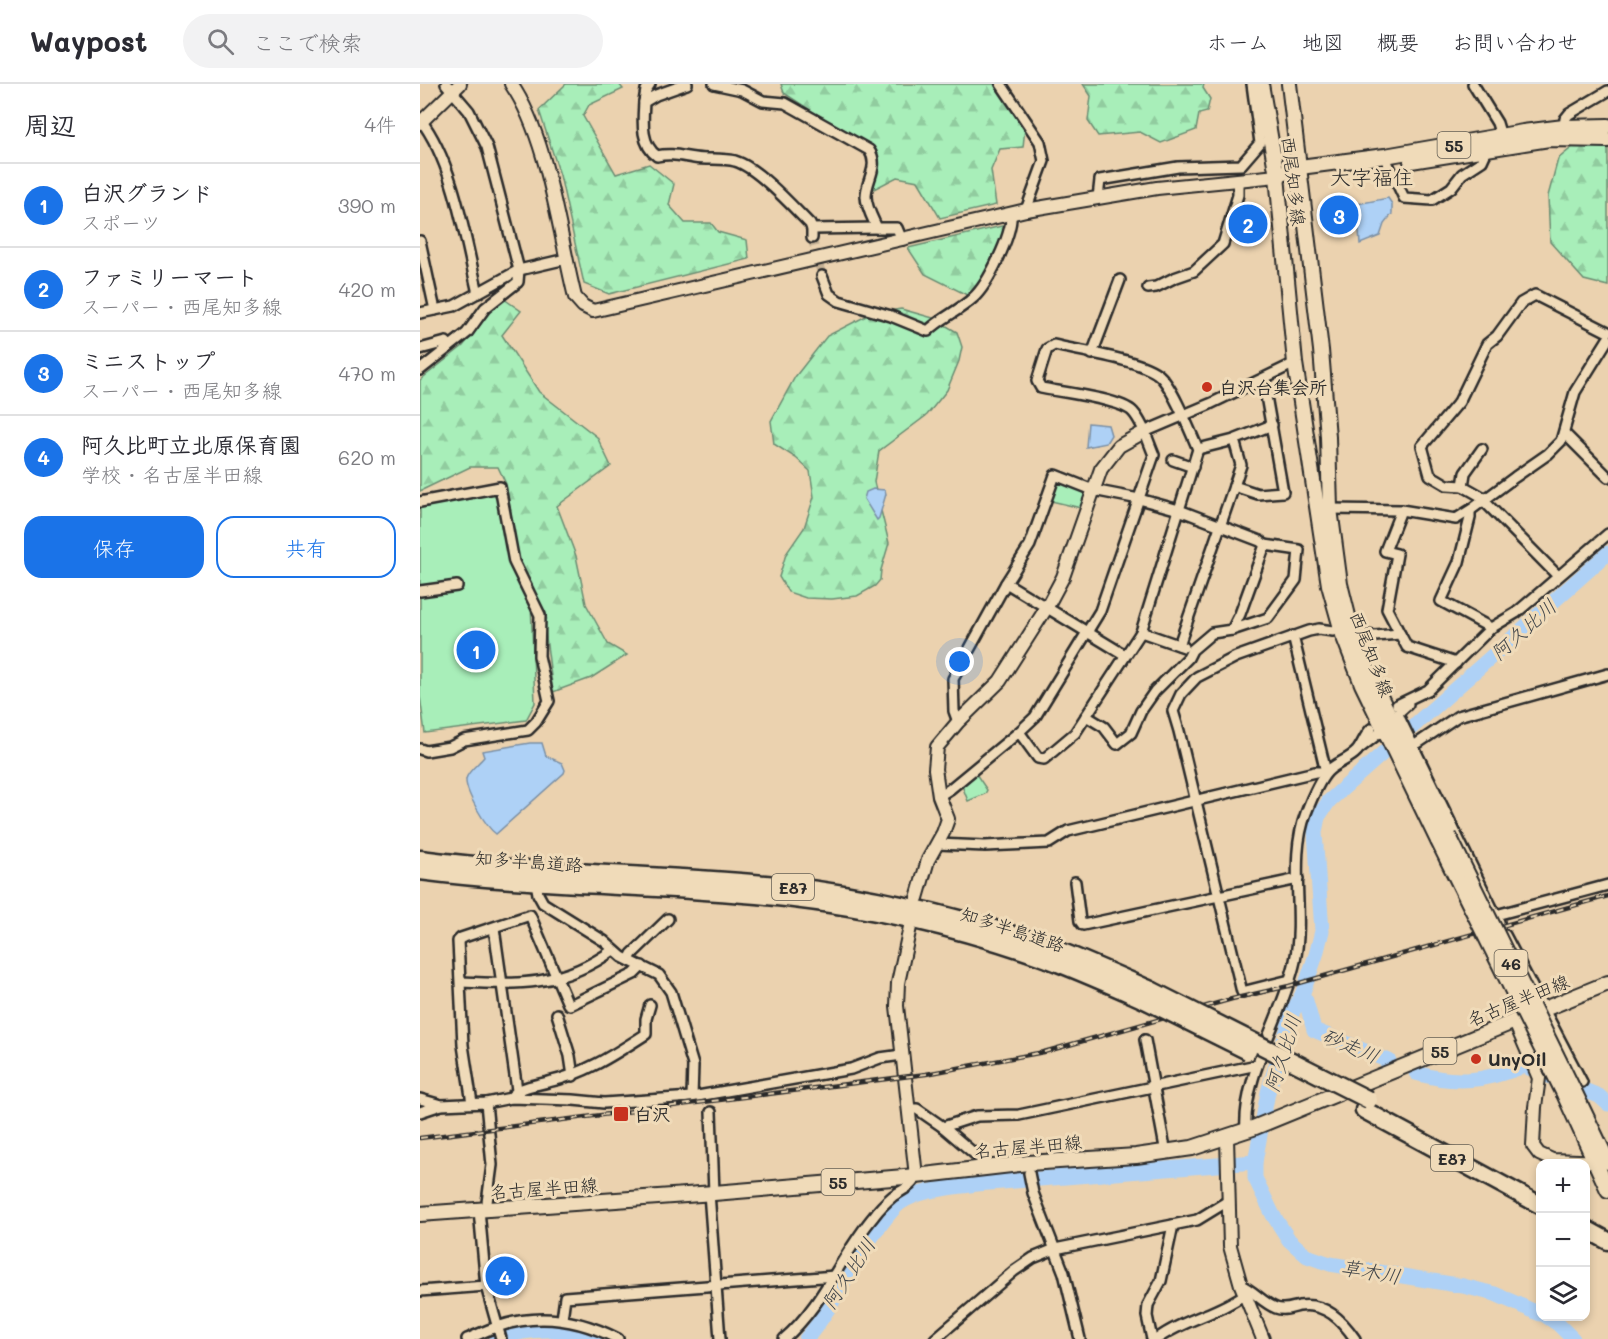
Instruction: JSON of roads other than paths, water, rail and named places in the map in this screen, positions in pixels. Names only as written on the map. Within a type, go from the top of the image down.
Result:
[{"type":"highway","name":"知多半島道路","points":[[420,859],[523,869],[786,886],[876,900],[941,914],[1038,943],[1149,995],[1536,1190]]},
{"type":"highway","name":"知多半島道路","points":[[420,871],[522,881],[786,898],[884,914],[938,926],[1044,958],[1149,995]]},
{"type":"highway","name":"知多半島道路","points":[[1366,1105],[1536,1203]]},
{"type":"highway","points":[[1590,1218],[1608,1228]]},
{"type":"highway","points":[[1590,1231],[1608,1241]]},
{"type":"main road","name":"西尾知多線","points":[[1261,84],[1277,176],[1295,363],[1329,585],[1343,635],[1362,684],[1573,1089],[1605,1162],[1608,1190]]},
{"type":"main road","name":"西尾知多線","points":[[1289,84],[1321,351],[1328,437],[1330,509],[1340,584],[1351,628],[1371,678],[1386,728]]},
{"type":"main road","name":"55","points":[[1277,176],[1501,136],[1564,127],[1608,126]]},
{"type":"main road","name":"55","points":[[1300,171],[1388,164],[1548,140],[1608,140]]},
{"type":"main road","name":"名古屋半田線","points":[[420,1214],[712,1193],[916,1176],[990,1167],[1029,1173],[1192,1148],[1227,1138],[1608,983]]},
{"type":"street","points":[[511,84],[526,109],[536,138],[575,297],[583,306],[593,311],[1026,210],[1157,189],[1277,176]]},
{"type":"street","points":[[650,84],[646,90],[644,102],[643,127],[651,151],[657,156],[676,154],[743,164],[787,200],[812,233],[897,228],[902,240]]},
{"type":"street","points":[[644,102],[656,95],[687,84]]},
{"type":"street","points":[[714,84],[742,90],[763,101],[785,103],[869,150],[873,158],[873,166],[866,198],[877,228]]},
{"type":"street","points":[[1001,84],[1040,142],[1044,161],[1026,210]]},
{"type":"street","points":[[1098,198],[1100,180],[1179,167],[1241,165],[1260,143],[1252,84]]},
{"type":"street","points":[[1473,84],[1497,123],[1501,136]]},
{"type":"street","points":[[420,370],[467,333],[485,308],[518,282],[519,270],[487,147],[469,111],[453,86],[421,121],[440,150],[459,212],[478,293]]},
{"type":"street","points":[[1564,127],[1565,119],[1569,114],[1608,91]]},
{"type":"street","points":[[1388,164],[1404,198],[1432,200],[1451,188],[1462,174],[1482,161],[1487,150]]},
{"type":"street","points":[[1148,288],[1191,273],[1219,249],[1223,244],[1238,195],[1238,181]]},
{"type":"street","points":[[822,276],[829,294],[839,301],[891,315],[928,331],[974,298],[984,286],[992,273],[1008,234],[1011,214]]},
{"type":"street","points":[[420,241],[435,310]]},
{"type":"street","points":[[420,313],[454,306],[519,270],[566,259]]},
{"type":"street","points":[[1092,354],[1120,280]]},
{"type":"street","points":[[1558,576],[1485,500],[1463,486],[1447,485],[1430,475],[1422,446],[1459,402],[1487,344],[1497,336],[1521,303],[1535,295],[1608,332]]},
{"type":"street","points":[[1330,509],[1401,510],[1456,519],[1470,511],[1548,454],[1561,441],[1579,383],[1608,339]]},
{"type":"street","points":[[420,349],[442,342],[450,346]]},
{"type":"street","points":[[939,796],[1035,717],[1101,611],[1154,455],[1132,411],[1122,404],[1041,388],[1037,381],[1047,349],[1054,345],[1153,370],[1161,376],[1183,415],[1198,449],[1141,632],[1075,733],[1044,759],[1038,758],[1018,732]]},
{"type":"street","points":[[917,898],[928,860],[948,819],[939,796],[935,769],[937,747],[958,722],[1000,681],[1047,607],[1063,577],[1101,469],[1119,446],[1144,432],[1295,363]]},
{"type":"street","points":[[1234,486],[1258,494],[1283,492],[1263,379]]},
{"type":"street","points":[[1198,449],[1234,440],[1272,425]]},
{"type":"street","points":[[1564,433],[1608,477]]},
{"type":"street","points":[[1179,645],[1241,465],[1234,440]]},
{"type":"street","points":[[1463,486],[1465,473],[1482,449]]},
{"type":"street","points":[[1173,460],[1193,467]]},
{"type":"street","points":[[958,722],[954,711],[953,678],[1030,545],[1055,475],[1093,490],[1179,510],[1260,541],[1265,545],[1299,550],[1296,580],[1268,618],[1232,630],[1212,633],[1192,650],[1188,658],[1155,691],[1141,711],[1131,734],[1117,744],[1104,727],[1086,716]]},
{"type":"street","points":[[420,502],[500,488],[514,562],[540,615],[539,656],[549,701],[528,730],[464,740],[450,747],[426,751],[420,749]]},
{"type":"street","points":[[1401,510],[1385,552],[1397,554],[1387,609],[1407,647],[1456,663]]},
{"type":"street","points":[[1470,511],[1459,562],[1441,601],[1491,628]]},
{"type":"street","points":[[1249,1129],[1245,1118],[1257,1065],[1290,980],[1295,958],[1297,846],[1303,822],[1326,772],[1386,728],[1408,704],[1421,699],[1491,628],[1516,613],[1608,534]]},
{"type":"street","points":[[1232,630],[1265,545]]},
{"type":"street","points":[[1006,583],[1125,655]]},
{"type":"street","points":[[420,591],[457,586]]},
{"type":"street","points":[[1290,980],[1242,992],[1173,711],[1181,694],[1197,677],[1229,660],[1293,636],[1319,629],[1333,631]]},
{"type":"street","points":[[1141,632],[1192,650]]},
{"type":"street","points":[[1363,635],[1400,634]]},
{"type":"street","points":[[1293,636],[1326,772]]},
{"type":"street","points":[[1415,743],[1458,716],[1608,674]]},
{"type":"street","points":[[1397,705],[1428,690]]},
{"type":"street","points":[[1386,728],[1415,743],[1498,919],[1608,885]]},
{"type":"street","points":[[937,844],[985,846],[1049,843],[1068,831],[1315,771],[1326,772]]},
{"type":"street","points":[[1075,882],[1080,921],[1083,925],[1298,879]]},
{"type":"street","points":[[537,888],[543,903],[604,941],[629,960],[659,975],[671,992],[693,1065],[692,1097]]},
{"type":"street","points":[[472,1103],[463,1045],[458,941],[461,938],[530,915],[570,1005],[634,974],[642,966]]},
{"type":"street","points":[[629,960],[668,919]]},
{"type":"street","points":[[784,1339],[807,1315],[874,1215],[891,1198],[914,1182],[916,1176],[897,993],[910,927]]},
{"type":"street","points":[[494,928],[517,1090]]},
{"type":"street","points":[[1505,934],[1544,1009],[1573,1089]]},
{"type":"street","points":[[461,982],[514,985],[557,979],[614,950]]},
{"type":"street","points":[[510,1098],[517,1090],[573,1076],[609,1058],[646,1034],[646,1019],[650,1005]]},
{"type":"street","points":[[557,1014],[570,1056],[573,1076]]},
{"type":"street","points":[[1514,1020],[1539,1078],[1533,1146],[1539,1154],[1552,1160],[1605,1162]]},
{"type":"street","points":[[1145,1040],[1166,1153]]},
{"type":"street","points":[[420,1112],[441,1105],[510,1098],[604,1103],[692,1097],[850,1069],[880,1058],[902,1055]]},
{"type":"street","points":[[943,1127],[976,1116],[1019,1116],[1257,1065]]},
{"type":"street","points":[[420,1099],[441,1105]]},
{"type":"street","points":[[486,1102],[492,1165],[483,1210],[486,1286],[501,1339]]},
{"type":"street","points":[[909,1109],[917,1109],[943,1127],[990,1167]]},
{"type":"street","points":[[711,1112],[712,1193],[720,1339]]},
{"type":"street","points":[[1227,1138],[1230,1246],[1243,1290],[1263,1339]]},
{"type":"street","points":[[1029,1173],[1064,1273],[1080,1339]]},
{"type":"street","points":[[935,1339],[1014,1270],[1033,1258],[1055,1249],[1197,1220],[1228,1201]]},
{"type":"street","points":[[1152,1339],[1147,1316],[1148,1305],[1161,1281],[1173,1225]]},
{"type":"street","points":[[562,1319],[565,1297],[835,1276]]},
{"type":"street","points":[[420,1291],[486,1286]]},
{"type":"street","points":[[1157,1339],[1187,1322],[1229,1306],[1243,1290],[1252,1290],[1277,1308],[1286,1310],[1301,1306],[1315,1306],[1332,1313],[1343,1322],[1355,1339]]},
{"type":"street","points":[[467,1339],[497,1326],[545,1318],[562,1319],[604,1332],[618,1339]]},
{"type":"water","points":[[1388,198],[1392,204],[1392,214],[1384,224],[1380,236],[1360,244],[1357,204]]},
{"type":"water","points":[[1088,423],[1108,425],[1111,435],[1106,443],[1086,447]]},
{"type":"water","points":[[873,489],[885,490],[886,494],[877,520],[864,499],[866,492]]},
{"type":"water","points":[[542,743],[546,756],[562,763],[564,773],[496,834],[472,800],[467,785],[467,776],[484,757],[482,751]]},
{"type":"waterway","name":"阿久比川","points":[[1536,1312],[1495,1294],[1463,1286],[1330,1264],[1307,1256],[1289,1240],[1273,1215],[1255,1178],[1255,1162],[1268,1092],[1293,1011],[1302,995],[1322,931],[1315,832],[1318,817],[1329,801],[1608,553]]},
{"type":"waterway","name":"砂走川","points":[[1302,995],[1306,1001],[1314,1030],[1389,1061]]},
{"type":"waterway","name":"砂走川","points":[[1416,1073],[1445,1079],[1471,1080],[1524,1066],[1599,1096],[1608,1104]]},
{"type":"waterway","name":"阿久比川","points":[[806,1339],[886,1217],[908,1198],[937,1190],[976,1184],[1255,1162]]},
{"type":"waterway","name":"草木川","points":[[1554,1321],[1573,1339]]},
{"type":"waterway","name":"阿久比川","points":[[496,1339],[508,1335],[546,1330],[572,1332],[596,1339]]},
{"type":"tunnel","points":[[812,238],[822,276]]},
{"type":"railway","points":[[420,1138],[926,1074],[1044,1052],[1608,896]]},
{"type":"place","name":"ミニストップ","points":[[1339,215]]},
{"type":"place","name":"ファミリーマート","points":[[1248,224]]},
{"type":"place","name":"白沢台集会所","points":[[1207,387]]},
{"type":"place","name":"白沢グランド","points":[[476,650]]},
{"type":"place","name":"UnyOil","points":[[1476,1059]]},
{"type":"place","name":"白沢","points":[[621,1114]]},
{"type":"place","name":"阿久比町立北原保育園","points":[[505,1276]]},
{"type":"district","name":"大字福住","points":[[1372,176]]}]
